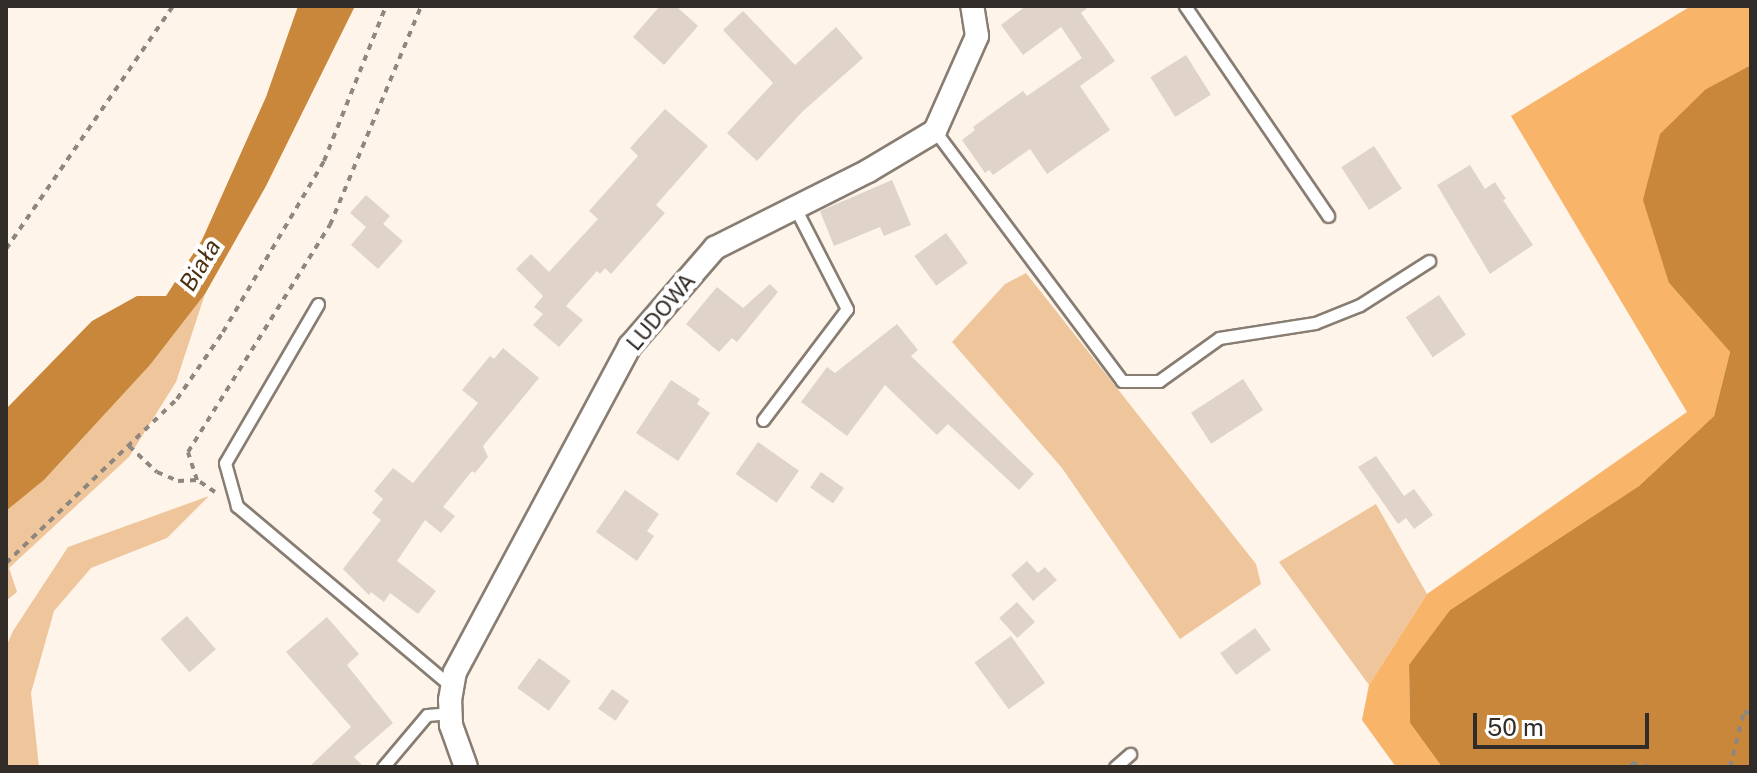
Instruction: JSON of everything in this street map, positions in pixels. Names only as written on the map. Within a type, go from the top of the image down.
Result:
[{"type":"street","points":[[935,131],[977,36],[972,6]]},
{"type":"street","name":"LUDOWA","points":[[466,767],[455,738],[451,713],[452,687],[461,658],[630,346],[715,248],[868,171],[935,131]]},
{"type":"lane","points":[[1185,6],[1328,216]]},
{"type":"lane","points":[[935,131],[1122,381],[1159,381],[1219,338],[1315,323],[1349,310],[1429,261]]},
{"type":"lane","points":[[763,420],[847,309],[795,208]]},
{"type":"lane","points":[[318,304],[225,463],[237,506],[452,687]]},
{"type":"lane","points":[[383,767],[427,715],[451,713]]},
{"type":"lane","points":[[1115,767],[1130,754]]},
{"type":"path","points":[[6,249],[173,6]]},
{"type":"path","points":[[6,563],[185,388],[223,332],[316,175],[386,6]]},
{"type":"path","points":[[197,480],[188,452],[330,225],[421,6]]},
{"type":"path","points":[[129,446],[157,472],[178,481],[197,480],[237,506]]},
{"type":"path","points":[[1730,767],[1744,712],[1751,713]]},
{"type":"path","points":[[1631,767],[1632,763],[1651,767]]},
{"type":"shaded area","points":[[1691,6],[1751,6],[1751,65],[1706,89],[1669,283],[1730,352],[1714,416],[1639,486],[1450,610],[1409,666],[1410,723],[1442,767],[1396,767],[1362,720],[1369,685],[1427,594],[1687,412],[1511,116]]},
{"type":"shaded area","points":[[1026,273],[1256,564],[1261,584],[1180,639],[1062,468],[952,342],[1005,284]]},
{"type":"shaded area","points":[[205,294],[176,382],[129,457],[9,568],[17,592],[6,601],[6,511],[44,480],[150,365]]},
{"type":"shaded area","points":[[209,496],[167,538],[91,568],[54,611],[31,693],[39,767],[6,767],[6,647],[13,631],[68,547]]},
{"type":"shaded area","points":[[1376,504],[1427,594],[1369,685],[1279,562]]},
{"type":"water","name":"Biała","points":[[298,6],[355,6],[266,186],[205,294],[150,365],[44,480],[6,511],[6,409],[92,321],[137,296],[166,296],[202,240],[266,97]]},
{"type":"water","points":[[1751,65],[1751,767],[1442,767],[1410,723],[1409,665],[1450,610],[1639,486],[1714,416],[1730,352],[1669,283],[1643,200],[1660,134],[1706,89]]},
{"type":"building","points":[[660,6],[676,6],[698,26],[664,65],[633,37]]},
{"type":"building","points":[[1026,6],[1090,6],[1081,13],[1115,61],[1080,86],[1110,130],[1047,174],[1030,149],[993,175],[989,170],[985,173],[962,140],[975,130],[973,127],[1023,91],[1027,96],[1082,58],[1061,27],[1023,55],[1001,25]]},
{"type":"building","points":[[743,11],[795,65],[836,27],[863,58],[802,112],[757,161],[727,133],[773,83],[723,30]]},
{"type":"building","points":[[1186,55],[1211,95],[1175,117],[1150,77]]},
{"type":"building","points":[[665,109],[708,146],[656,205],[665,213],[611,274],[605,268],[600,274],[597,271],[566,306],[583,320],[559,347],[533,325],[543,314],[534,307],[543,296],[516,269],[531,254],[549,272],[598,219],[589,211],[638,156],[630,148]]},
{"type":"building","points":[[1374,146],[1402,189],[1369,210],[1341,167]]},
{"type":"building","points":[[1470,165],[1485,189],[1495,182],[1506,199],[1503,200],[1533,245],[1490,274],[1437,185]]},
{"type":"building","points":[[892,180],[911,225],[884,236],[880,227],[834,246],[820,211]]},
{"type":"building","points":[[366,195],[390,216],[383,224],[403,241],[378,269],[351,245],[366,227],[350,213]]},
{"type":"building","points":[[946,233],[968,263],[936,286],[914,256]]},
{"type":"building","points":[[770,284],[778,292],[737,342],[732,338],[719,352],[686,324],[717,287],[743,308]]},
{"type":"building","points":[[1439,295],[1466,335],[1433,357],[1406,317]]},
{"type":"building","points":[[897,324],[918,350],[911,356],[1034,474],[1019,490],[948,424],[937,435],[885,385],[847,436],[801,402],[827,367],[835,373]]},
{"type":"building","points":[[503,348],[539,378],[483,446],[488,457],[475,473],[472,471],[443,507],[455,516],[441,533],[425,520],[397,561],[436,591],[418,614],[390,593],[384,602],[371,592],[369,595],[343,569],[381,520],[372,513],[383,499],[374,491],[393,468],[413,483],[478,403],[462,390],[490,356],[494,359]]},
{"type":"building","points":[[1243,379],[1263,410],[1211,444],[1191,413]]},
{"type":"building","points":[[671,380],[700,399],[697,404],[710,413],[678,461],[636,433]]},
{"type":"building","points":[[758,442],[799,471],[777,503],[736,474]]},
{"type":"building","points":[[1376,456],[1404,496],[1414,489],[1433,515],[1414,529],[1406,518],[1398,524],[1358,467]]},
{"type":"building","points":[[821,472],[844,488],[833,504],[810,488]]},
{"type":"building","points":[[625,490],[659,514],[647,531],[654,536],[637,561],[596,532]]},
{"type":"building","points":[[1027,561],[1038,573],[1045,567],[1057,580],[1033,601],[1011,575]]},
{"type":"building","points":[[1017,602],[1035,622],[1017,638],[999,618]]},
{"type":"building","points":[[187,616],[216,649],[189,672],[161,639]]},
{"type":"building","points":[[327,617],[359,654],[347,665],[393,723],[354,757],[364,767],[309,767],[351,727],[286,652]]},
{"type":"building","points":[[1255,628],[1271,650],[1236,675],[1220,653]]},
{"type":"building","points":[[1011,636],[1045,683],[1009,709],[975,662]]},
{"type":"building","points":[[539,658],[571,681],[549,711],[517,688]]},
{"type":"building","points":[[612,689],[629,701],[615,721],[598,709]]}]
